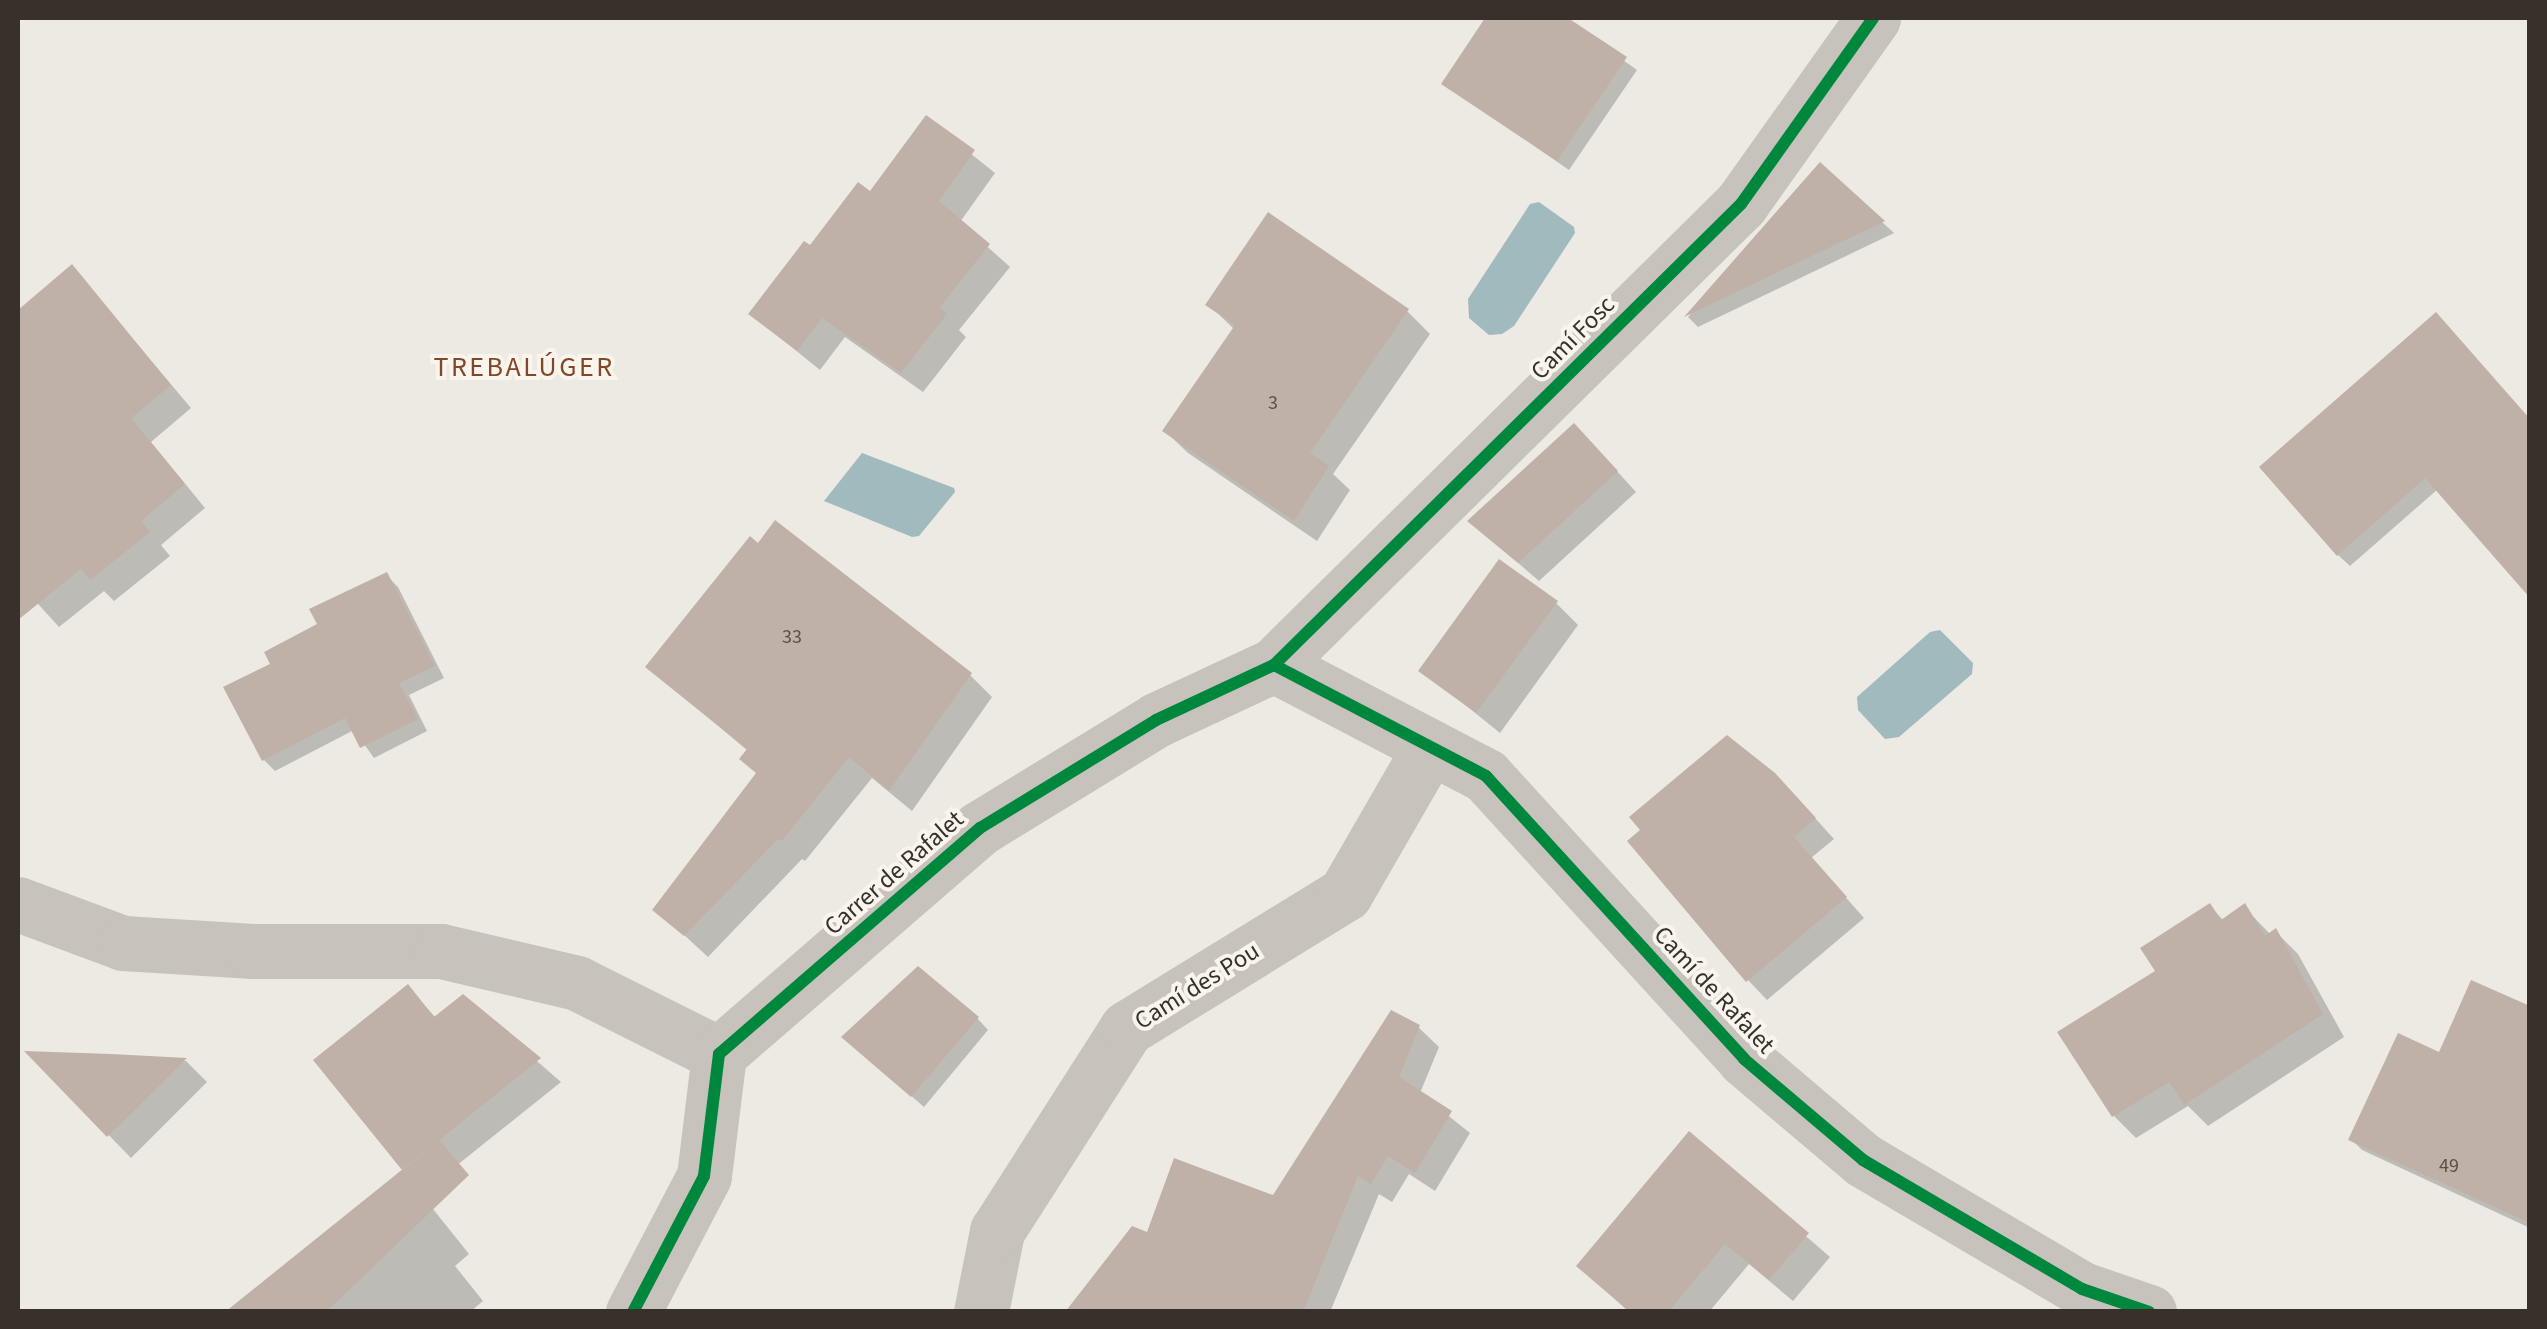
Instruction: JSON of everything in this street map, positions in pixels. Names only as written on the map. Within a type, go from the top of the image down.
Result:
[{"type":"street","name":"Camí Fosc","points":[[1274,665],[1740,204],[1873,18]]},
{"type":"street","name":"Camí de Rafalet","points":[[1274,665],[1486,776],[1744,1059],[1864,1160],[2082,1289],[2149,1312]]},
{"type":"street","name":"Carrer de Rafalet","points":[[718,1054],[980,828],[1156,720],[1274,665]]},
{"type":"street","name":"Camí des Pou","points":[[981,1312],[997,1231],[1127,1028],[1346,894],[1430,747]]},
{"type":"street","points":[[18,904],[123,942],[253,952],[441,951],[577,984],[718,1054],[704,1176],[633,1312]]},
{"type":"water","points":[[1539,202],[1574,227],[1575,233],[1514,326],[1502,334],[1489,335],[1469,318],[1468,299],[1530,204]]},
{"type":"water","points":[[862,453],[954,488],[955,492],[919,536],[912,537],[824,501]]},
{"type":"water","points":[[1940,630],[1973,663],[1972,674],[1899,737],[1885,739],[1858,710],[1857,697],[1930,632]]},
{"type":"building","points":[[1485,18],[1568,18],[1627,57],[1557,161],[1441,84]]},
{"type":"building","points":[[926,115],[975,150],[939,201],[990,244],[939,308],[947,314],[901,373],[822,318],[797,351],[748,314],[804,241],[810,245],[858,182],[870,191]]},
{"type":"building","points":[[1820,162],[1885,221],[1684,317]]},
{"type":"building","points":[[1268,212],[1409,309],[1310,453],[1329,466],[1294,521],[1162,431],[1235,325],[1205,305]]},
{"type":"building","points":[[72,264],[171,385],[131,418],[185,484],[141,521],[150,532],[90,580],[81,569],[18,620],[18,310]]},
{"type":"building","points":[[2436,312],[2530,419],[2530,598],[2425,478],[2337,556],[2259,467]]},
{"type":"building","points":[[1574,423],[1618,471],[1518,563],[1467,521]]},
{"type":"building","points":[[775,520],[972,673],[889,791],[849,757],[782,841],[778,839],[684,936],[652,910],[756,773],[739,759],[747,749],[645,667],[750,536],[758,543]]},
{"type":"building","points":[[1499,559],[1558,601],[1476,713],[1418,671]]},
{"type":"building","points":[[387,572],[435,666],[399,683],[418,719],[360,748],[345,718],[262,761],[223,687],[270,664],[264,652],[317,624],[309,609]]},
{"type":"building","points":[[1727,735],[1775,773],[1816,818],[1794,837],[1847,897],[1746,982],[1627,841],[1640,830],[1629,817]]},
{"type":"building","points":[[2210,903],[2221,920],[2245,903],[2265,936],[2276,928],[2323,1014],[2184,1105],[2169,1082],[2112,1117],[2057,1032],[2155,971],[2140,948]]},
{"type":"building","points":[[918,966],[979,1017],[911,1097],[841,1037]]},
{"type":"building","points":[[2471,980],[2530,1006],[2530,1223],[2348,1140],[2398,1033],[2439,1052]]},
{"type":"building","points":[[408,984],[434,1017],[463,994],[541,1058],[402,1170],[313,1060]]},
{"type":"building","points":[[1391,1010],[1420,1025],[1399,1077],[1452,1111],[1415,1173],[1388,1156],[1371,1184],[1358,1176],[1303,1312],[1065,1312],[1132,1226],[1147,1232],[1174,1158],[1273,1195]]},
{"type":"building","points":[[24,1051],[111,1054],[187,1058],[107,1137]]},
{"type":"building","points":[[1689,1131],[1809,1233],[1769,1280],[1725,1244],[1668,1312],[1630,1312],[1576,1266]]},
{"type":"building","points":[[439,1140],[469,1175],[326,1312],[225,1312]]},
{"type":"cycle path","points":[[633,1312],[704,1176],[719,1054],[980,828],[1156,720],[1274,665],[1741,204],[1873,18]]},
{"type":"cycle path","points":[[1274,665],[1486,776],[1744,1059],[1863,1160],[2082,1289],[2149,1312]]},
{"type":"district","name":"TREBALÚGER","points":[[524,367]]}]
